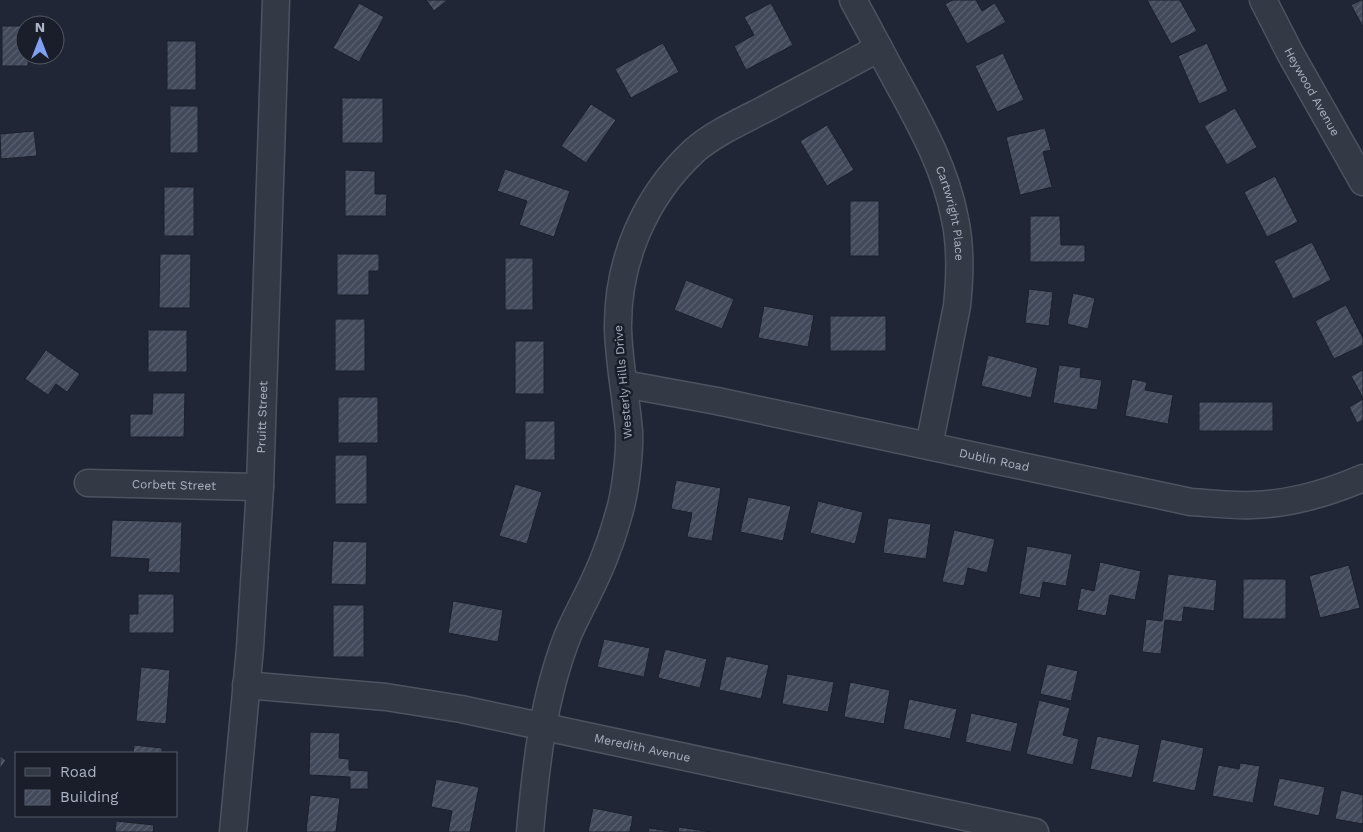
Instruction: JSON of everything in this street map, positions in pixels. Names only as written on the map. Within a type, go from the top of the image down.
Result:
[{"type":"street","name":"Pruitt Street","points":[[233,832],[260,487],[276,0]]},
{"type":"street","name":"Cartwright Place","points":[[853,0],[927,137],[944,177],[955,219],[958,241],[959,284],[957,306],[929,446]]},
{"type":"street","name":"Heywood Avenue","points":[[1263,0],[1290,53],[1363,182]]},
{"type":"street","name":"Westerly Hills Drive","points":[[530,832],[542,727],[552,685],[568,636],[607,551],[621,505],[629,434],[619,344],[618,306],[620,287],[629,250],[636,233],[654,200],[675,171],[697,149],[722,132],[879,48]]},
{"type":"street","name":"Dublin Road","points":[[624,384],[716,401],[1191,502],[1251,505],[1296,500],[1339,488],[1363,478]]},
{"type":"street","name":"Corbett Street","points":[[88,483],[260,487]]},
{"type":"street","name":"Meredith Avenue","points":[[246,685],[386,697],[461,709],[1036,832]]},
{"type":"building","points":[[426,0],[448,0],[434,11]]},
{"type":"building","points":[[953,0],[976,0],[982,11],[995,3],[1006,22],[967,44],[945,4]]},
{"type":"building","points":[[1147,0],[1180,0],[1197,31],[1171,44]]},
{"type":"building","points":[[1363,0],[1363,27],[1351,5]]},
{"type":"building","points":[[359,3],[384,17],[359,62],[333,48]]},
{"type":"building","points":[[771,3],[793,45],[746,70],[734,46],[754,35],[744,17]]},
{"type":"building","points":[[2,26],[15,26],[15,65],[28,66],[2,66]]},
{"type":"building","points":[[167,41],[196,41],[196,90],[167,90]]},
{"type":"building","points":[[663,43],[679,72],[631,98],[615,69]]},
{"type":"building","points":[[1207,43],[1228,91],[1199,104],[1178,56]]},
{"type":"building","points":[[1003,53],[1024,100],[997,112],[975,66]]},
{"type":"building","points":[[342,98],[383,98],[383,143],[342,143]]},
{"type":"building","points":[[591,104],[616,120],[586,163],[561,146]]},
{"type":"building","points":[[170,106],[198,106],[198,153],[170,153]]},
{"type":"building","points":[[1235,108],[1257,147],[1227,165],[1204,126]]},
{"type":"building","points":[[827,125],[854,170],[827,186],[800,141]]},
{"type":"building","points":[[1045,128],[1051,150],[1043,152],[1052,187],[1020,195],[1006,137]]},
{"type":"building","points":[[34,131],[37,156],[1,159],[0,134]]},
{"type":"building","points":[[505,169],[570,191],[554,237],[519,225],[527,201],[497,191]]},
{"type":"building","points":[[345,170],[375,171],[375,194],[387,194],[386,216],[345,216]]},
{"type":"building","points":[[1275,176],[1298,222],[1267,237],[1244,192]]},
{"type":"building","points":[[164,187],[194,187],[194,236],[164,236]]},
{"type":"building","points":[[850,201],[879,201],[879,256],[850,256]]},
{"type":"building","points":[[1030,216],[1060,216],[1061,245],[1085,245],[1085,262],[1030,262]]},
{"type":"building","points":[[1312,242],[1331,280],[1293,299],[1274,261]]},
{"type":"building","points":[[160,254],[191,254],[190,308],[159,308]]},
{"type":"building","points":[[337,254],[379,254],[379,271],[369,271],[369,295],[337,295]]},
{"type":"building","points":[[505,258],[533,258],[533,310],[505,310]]},
{"type":"building","points":[[686,280],[734,299],[722,329],[674,310]]},
{"type":"building","points":[[1029,289],[1053,292],[1049,326],[1025,323]]},
{"type":"building","points":[[1073,293],[1095,298],[1088,329],[1067,324]]},
{"type":"building","points":[[1346,305],[1363,338],[1363,345],[1334,359],[1315,321]]},
{"type":"building","points":[[764,306],[814,315],[808,347],[758,338]]},
{"type":"building","points":[[830,316],[886,316],[886,351],[830,351]]},
{"type":"building","points":[[335,319],[365,319],[365,371],[335,371]]},
{"type":"building","points":[[148,330],[187,330],[187,372],[148,372]]},
{"type":"building","points":[[515,341],[544,341],[544,394],[515,394]]},
{"type":"building","points":[[46,350],[80,374],[67,392],[56,384],[48,395],[25,379]]},
{"type":"building","points":[[988,355],[1038,368],[1031,398],[981,386]]},
{"type":"building","points":[[1059,365],[1081,368],[1080,377],[1102,380],[1097,410],[1053,403]]},
{"type":"building","points":[[1363,370],[1363,398],[1351,376]]},
{"type":"building","points":[[1132,379],[1147,382],[1145,390],[1173,395],[1168,424],[1125,416]]},
{"type":"building","points":[[153,393],[185,393],[184,437],[130,437],[130,414],[152,414]]},
{"type":"building","points":[[338,397],[378,397],[378,443],[338,443]]},
{"type":"building","points":[[1363,399],[1363,420],[1357,423],[1349,407]]},
{"type":"building","points":[[1199,402],[1273,402],[1273,431],[1199,431]]},
{"type":"building","points":[[525,421],[555,421],[555,460],[525,460]]},
{"type":"building","points":[[335,455],[367,455],[367,504],[335,504]]},
{"type":"building","points":[[676,480],[721,488],[712,541],[687,537],[692,513],[671,509]]},
{"type":"building","points":[[515,484],[542,492],[527,544],[499,536]]},
{"type":"building","points":[[748,497],[791,506],[783,541],[740,532]]},
{"type":"building","points":[[818,501],[863,512],[855,544],[810,533]]},
{"type":"building","points":[[888,518],[931,524],[926,559],[883,553]]},
{"type":"building","points":[[112,520],[182,522],[180,573],[148,572],[149,559],[110,557]]},
{"type":"building","points":[[954,530],[995,539],[987,573],[968,568],[964,586],[942,582]]},
{"type":"building","points":[[333,541],[367,542],[366,585],[331,584]]},
{"type":"building","points":[[1027,546],[1072,554],[1066,586],[1043,582],[1040,598],[1019,594]]},
{"type":"building","points":[[1100,562],[1141,571],[1135,600],[1110,595],[1106,616],[1077,610],[1081,588],[1094,591]]},
{"type":"building","points":[[1349,565],[1360,608],[1320,618],[1309,576]]},
{"type":"building","points":[[1168,574],[1217,580],[1214,611],[1184,607],[1182,622],[1165,620],[1161,654],[1142,652],[1146,619],[1162,621]]},
{"type":"building","points":[[1243,579],[1286,579],[1286,619],[1243,619]]},
{"type":"building","points":[[138,594],[174,594],[174,633],[129,633],[129,614],[138,614]]},
{"type":"building","points":[[453,601],[503,610],[498,642],[448,633]]},
{"type":"building","points":[[333,605],[364,605],[364,657],[333,657]]},
{"type":"building","points":[[604,639],[650,648],[644,677],[597,667]]},
{"type":"building","points":[[665,649],[707,659],[700,688],[658,678]]},
{"type":"building","points":[[726,656],[769,665],[761,699],[719,690]]},
{"type":"building","points":[[1047,664],[1078,671],[1071,701],[1040,694]]},
{"type":"building","points":[[141,667],[170,670],[166,724],[136,721]]},
{"type":"building","points":[[787,674],[834,682],[828,712],[782,704]]},
{"type":"building","points":[[850,682],[890,690],[884,724],[844,717]]},
{"type":"building","points":[[909,699],[957,709],[950,739],[903,729]]},
{"type":"building","points":[[1039,700],[1070,708],[1063,735],[1079,739],[1073,765],[1026,754]]},
{"type":"building","points":[[971,713],[1018,723],[1011,752],[965,742]]},
{"type":"building","points":[[310,732],[340,733],[339,758],[349,759],[349,770],[368,771],[368,789],[350,789],[350,777],[309,775]]},
{"type":"building","points":[[1097,736],[1140,745],[1132,778],[1090,769]]},
{"type":"building","points":[[1161,739],[1204,748],[1195,791],[1152,782]]},
{"type":"building","points":[[134,745],[162,748],[162,752],[133,752]]},
{"type":"building","points":[[0,756],[6,760],[0,769]]},
{"type":"building","points":[[1240,763],[1260,766],[1253,803],[1212,796],[1218,765],[1239,769]]},
{"type":"building","points":[[1279,778],[1325,787],[1319,816],[1273,806]]},
{"type":"building","points":[[436,779],[479,787],[470,832],[448,832],[452,811],[431,807]]},
{"type":"building","points":[[1341,790],[1363,795],[1363,824],[1335,819]]},
{"type":"building","points":[[310,795],[340,798],[336,832],[306,832]]},
{"type":"building","points":[[593,808],[633,816],[630,832],[588,832]]},
{"type":"building","points":[[116,821],[154,825],[153,832],[115,832]]},
{"type":"building","points":[[679,827],[711,832],[678,832]]},
{"type":"building","points":[[649,828],[675,832],[648,832]]}]
